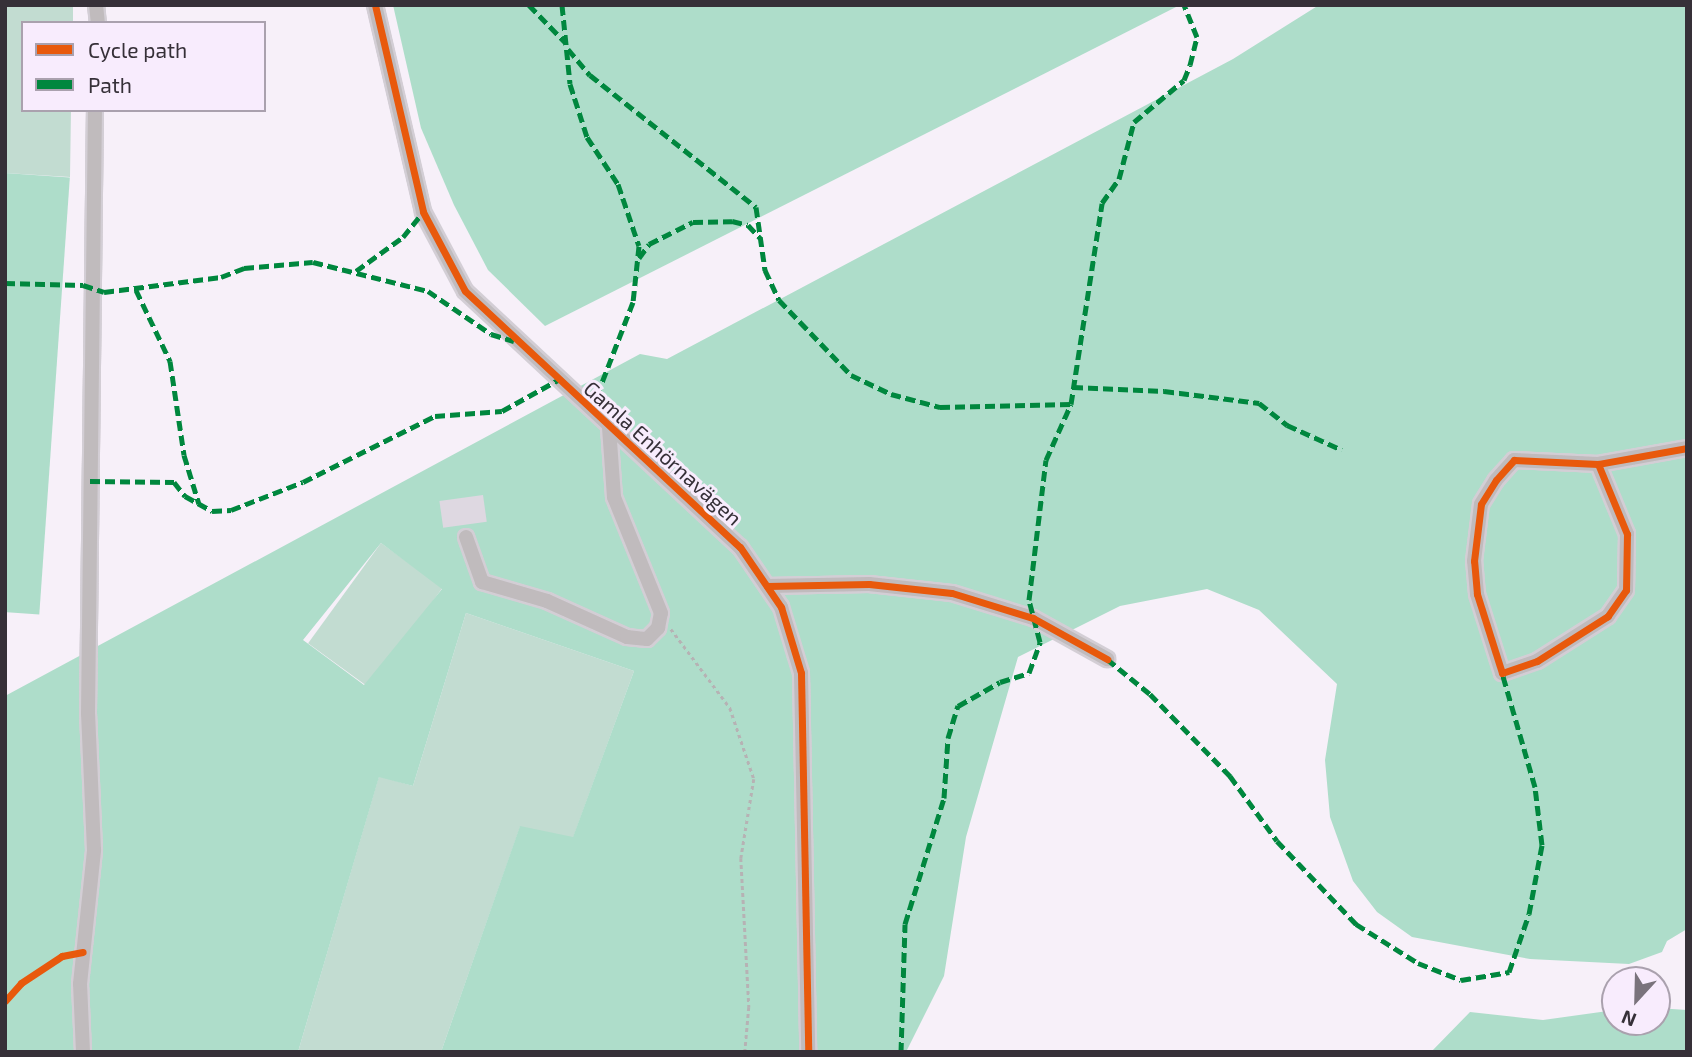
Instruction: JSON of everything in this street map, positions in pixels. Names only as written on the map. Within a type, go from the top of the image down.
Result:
[{"type":"street","name":"Gamla Enhörnavägen","points":[[375,5],[423,212],[465,291],[609,428],[740,547],[781,607],[802,673],[808,1052]]},
{"type":"street","points":[[83,1052],[83,951],[94,850],[88,714],[96,112]]},
{"type":"street","points":[[466,537],[482,582],[547,601],[627,637],[647,639],[658,628],[661,613],[614,497],[609,428]]},
{"type":"street","points":[[1598,464],[1627,534],[1626,590],[1608,616],[1591,628],[1537,661],[1502,673],[1478,594],[1475,526],[1481,504],[1514,460],[1598,464],[1687,448]]},
{"type":"street","points":[[766,586],[869,584],[951,593],[1033,618],[1107,659]]},
{"type":"path","points":[[661,613],[730,708],[754,779],[741,858],[750,1007],[745,1052]]},
{"type":"path","points":[[5,1001],[21,982],[52,963],[83,951]]},
{"type":"green space","points":[[5,5],[73,5],[73,21],[21,21],[21,112],[71,112],[70,177],[5,173]]},
{"type":"green space","points":[[393,5],[1180,5],[545,326],[488,270],[454,205],[421,128]]},
{"type":"green space","points":[[1319,5],[1687,5],[1687,929],[1667,941],[1662,952],[1629,964],[1530,959],[1412,937],[1377,912],[1353,881],[1330,817],[1325,760],[1337,684],[1259,610],[1207,589],[1120,606],[1018,657],[966,837],[944,976],[906,1052],[441,1052],[520,826],[573,837],[634,671],[466,613],[413,786],[379,777],[298,1052],[5,1052],[5,696],[640,354],[667,359],[1233,59]],"holes":[[[381,543],[442,589],[364,685],[303,640]]]},
{"type":"green space","points":[[5,173],[70,178],[39,614],[5,612]]},
{"type":"green space","points":[[381,543],[442,588],[370,688],[308,643]]},
{"type":"green space","points":[[466,613],[634,671],[573,838],[520,827],[441,1052],[298,1052],[379,776],[413,786]]},
{"type":"green space","points":[[1671,1009],[1687,1010],[1687,1052],[1431,1052],[1470,1012],[1543,1020],[1601,1012],[1601,1036],[1671,1036]]},
{"type":"building","points":[[483,495],[487,522],[443,528],[439,501]]},
{"type":"marked path","points":[[529,5],[566,43]]},
{"type":"marked path","points":[[562,5],[570,84],[587,137],[618,184],[639,246],[633,302],[596,398]]},
{"type":"marked path","points":[[901,1052],[905,924],[944,798],[948,738],[958,706],[1000,682],[1029,673],[1040,642],[1029,600],[1046,460],[1071,404],[1102,203],[1119,179],[1134,122],[1184,80],[1197,37],[1184,5]]},
{"type":"marked path","points":[[568,49],[590,75],[756,207],[765,270],[779,300],[851,375],[891,394],[940,407],[1071,404]]},
{"type":"marked path","points":[[356,271],[403,237],[423,212]]},
{"type":"marked path","points":[[639,258],[649,244],[693,222],[732,221],[748,225],[760,238]]},
{"type":"marked path","points":[[5,283],[83,285],[104,292],[221,277],[244,268],[313,262],[428,291],[491,334],[514,341]]},
{"type":"marked path","points":[[136,290],[170,361],[184,455],[199,504]]},
{"type":"marked path","points":[[90,481],[174,482],[185,496],[212,511],[231,510],[303,482],[435,416],[502,411],[558,380]]},
{"type":"marked path","points":[[1073,387],[1164,391],[1259,403],[1287,425],[1342,450]]},
{"type":"marked path","points":[[1107,659],[1150,694],[1230,776],[1277,841],[1356,924],[1418,963],[1461,980],[1509,972],[1529,914],[1542,845],[1535,787],[1502,673]]},
{"type":"cycle path","points":[[375,5],[423,212],[465,291],[740,547],[781,607],[801,673],[808,1052]]},
{"type":"cycle path","points":[[1598,464],[1627,534],[1626,590],[1608,616],[1537,661],[1502,673],[1477,594],[1474,561],[1481,504],[1496,480],[1514,460],[1598,464],[1687,448]]},
{"type":"cycle path","points":[[767,586],[869,584],[952,593],[1033,618],[1107,659]]},
{"type":"cycle path","points":[[5,1001],[21,983],[62,956],[83,952]]}]
